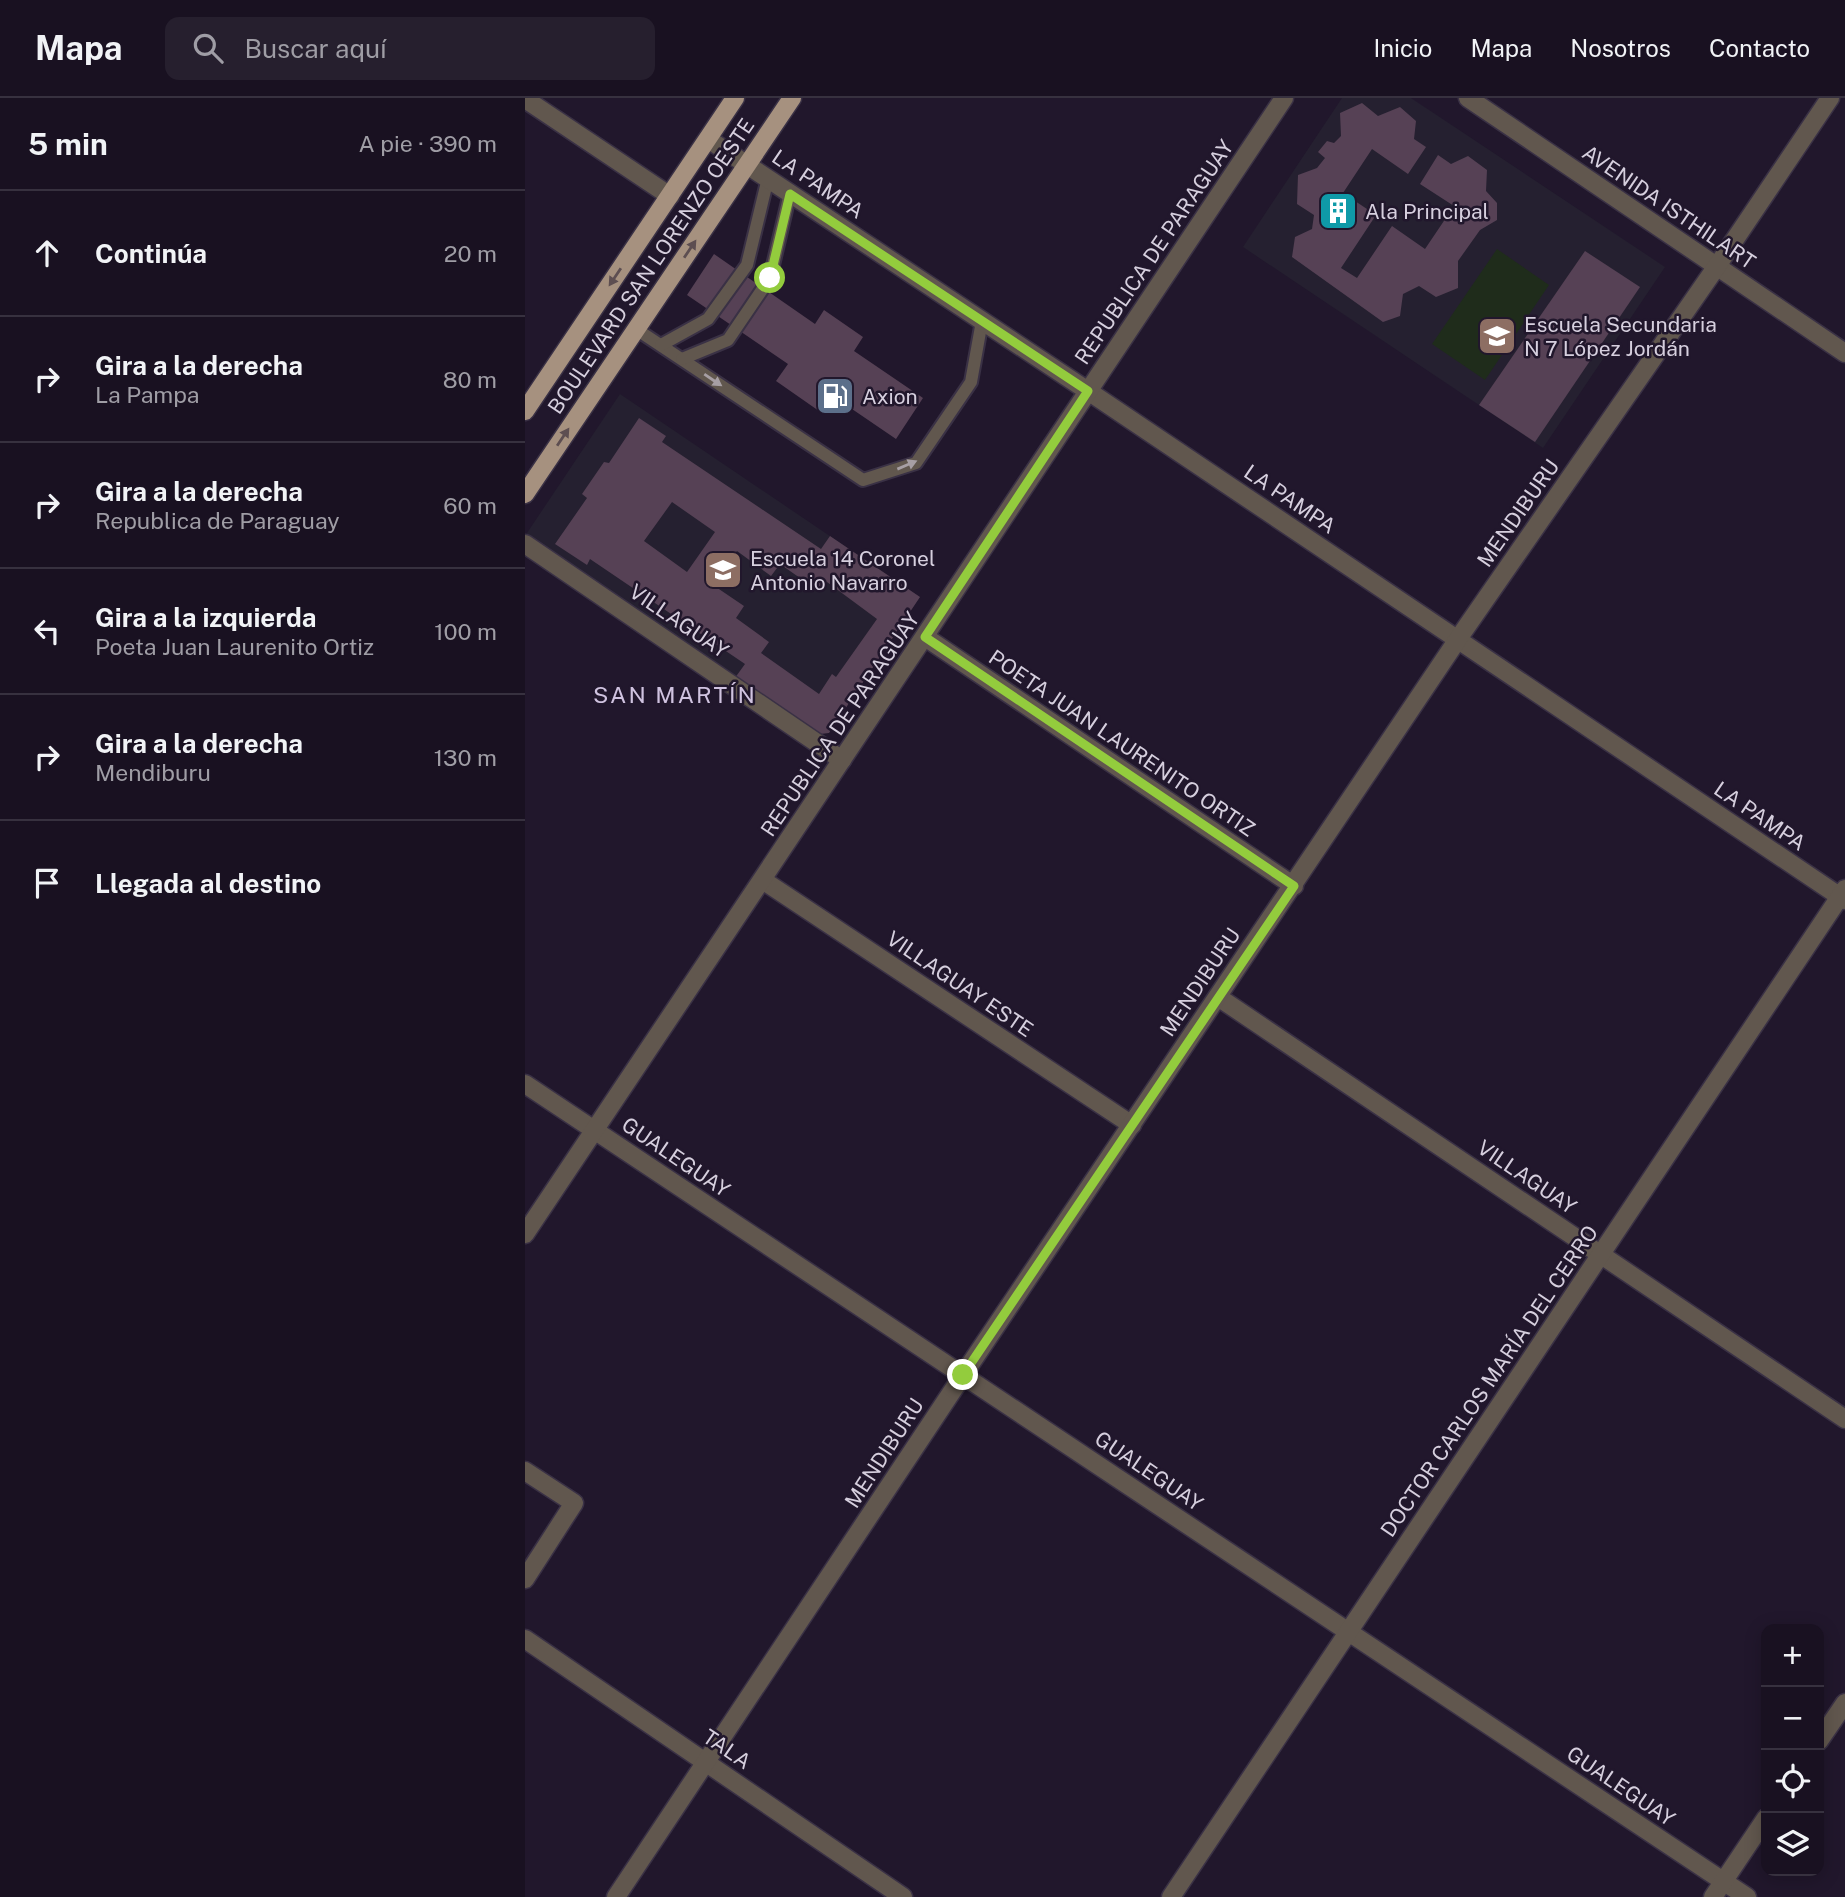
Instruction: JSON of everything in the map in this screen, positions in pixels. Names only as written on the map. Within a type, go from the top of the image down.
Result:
[{"type":"main road","name":"BOULEVARD SAN LORENZO OESTE","points":[[525,411],[735,98]]},
{"type":"main road","name":"BOULEVARD SAN LORENZO OESTE","points":[[525,494],[530,474],[636,329],[792,98]]},
{"type":"street","name":"REPUBLICA DE PARAGUAY","points":[[525,1234],[764,881],[1284,98]]},
{"type":"street","name":"AVENIDA ISTHILART","points":[[1468,98],[1845,353]]},
{"type":"street","points":[[525,99],[670,195]]},
{"type":"street","name":"MENDIBURU","points":[[616,1897],[1458,639],[1717,266],[1827,99]]},
{"type":"street","name":"LA PAMPA","points":[[708,139],[1843,895]]},
{"type":"street","name":"VILLAGUAY","points":[[525,544],[842,760]]},
{"type":"street","name":"POETA JUAN LAURENITO ORTIZ","points":[[925,637],[1294,886]]},
{"type":"street","name":"VILLAGUAY ESTE","points":[[764,881],[1132,1125]]},
{"type":"street","name":"DOCTOR CARLOS MARÍA DEL CERRO","points":[[1171,1897],[1843,895]]},
{"type":"street","name":"VILLAGUAY","points":[[1218,997],[1845,1419]]},
{"type":"street","name":"GUALEGUAY","points":[[525,1084],[1747,1897]]},
{"type":"street","points":[[525,1471],[574,1503],[525,1579]]},
{"type":"street","name":"TALA","points":[[525,1639],[903,1897]]},
{"type":"street","points":[[1824,1734],[1845,1703]]},
{"type":"street","points":[[1713,1897],[1761,1825]]},
{"type":"lane","points":[[661,345],[708,319],[747,265],[768,178]]},
{"type":"lane","points":[[682,359],[728,340],[770,278],[790,194]]},
{"type":"lane","points":[[636,329],[863,480],[916,464],[971,382],[982,321]]},
{"type":"shaded area","name":"Escuela Secundaria N 7 López Jordán","points":[[1342,98],[1411,98],[1665,267],[1543,448],[1243,247]]},
{"type":"shaded area","name":"Escuela 14 Coronel Antonio Navarro","points":[[620,394],[920,597],[829,733],[811,735],[525,536]]},
{"type":"green space","points":[[1497,249],[1549,285],[1485,380],[1432,344]]},
{"type":"building","name":"Ala Principal","points":[[1362,103],[1378,116],[1400,107],[1416,121],[1414,139],[1426,147],[1408,174],[1372,149],[1343,193],[1376,215],[1341,268],[1357,278],[1392,226],[1425,249],[1454,206],[1420,184],[1438,155],[1451,164],[1468,156],[1487,170],[1486,191],[1497,203],[1497,220],[1480,230],[1458,261],[1458,288],[1436,297],[1419,286],[1403,294],[1400,316],[1383,322],[1292,257],[1295,237],[1312,229],[1314,215],[1297,204],[1298,175],[1317,168],[1325,158],[1318,152],[1327,141],[1334,143],[1341,136],[1340,113]]},
{"type":"building","points":[[1585,251],[1640,287],[1535,442],[1479,405]]},
{"type":"building","points":[[714,254],[815,324],[824,310],[863,337],[854,351],[923,398],[896,439],[830,394],[819,411],[776,381],[788,364],[687,295]]},
{"type":"building","points":[[639,418],[666,436],[662,442],[821,549],[830,536],[920,597],[829,733],[811,735],[732,682],[745,664],[590,559],[587,565],[555,544],[587,498],[582,494],[604,462],[609,463]],"holes":[[[672,502],[715,532],[687,572],[644,541]],[[737,551],[771,576],[780,564],[820,592],[827,582],[877,619],[836,677],[832,674],[819,694],[761,653],[769,642],[736,618],[744,606],[713,585]]]},
{"type":"place","name":"Ala Principal","points":[[1338,211]]},
{"type":"place","name":"Escuela Secundaria N 7 López Jordán","points":[[1497,336]]},
{"type":"place","name":"Axion","points":[[835,396]]},
{"type":"place","name":"Escuela 14 Coronel Antonio Navarro","points":[[723,570]]},
{"type":"district","name":"SAN MARTÍN","points":[[675,694]]},
{"type":"route","points":[[770,278],[790,194],[1088,391],[925,637],[1294,886],[963,1375]]}]
